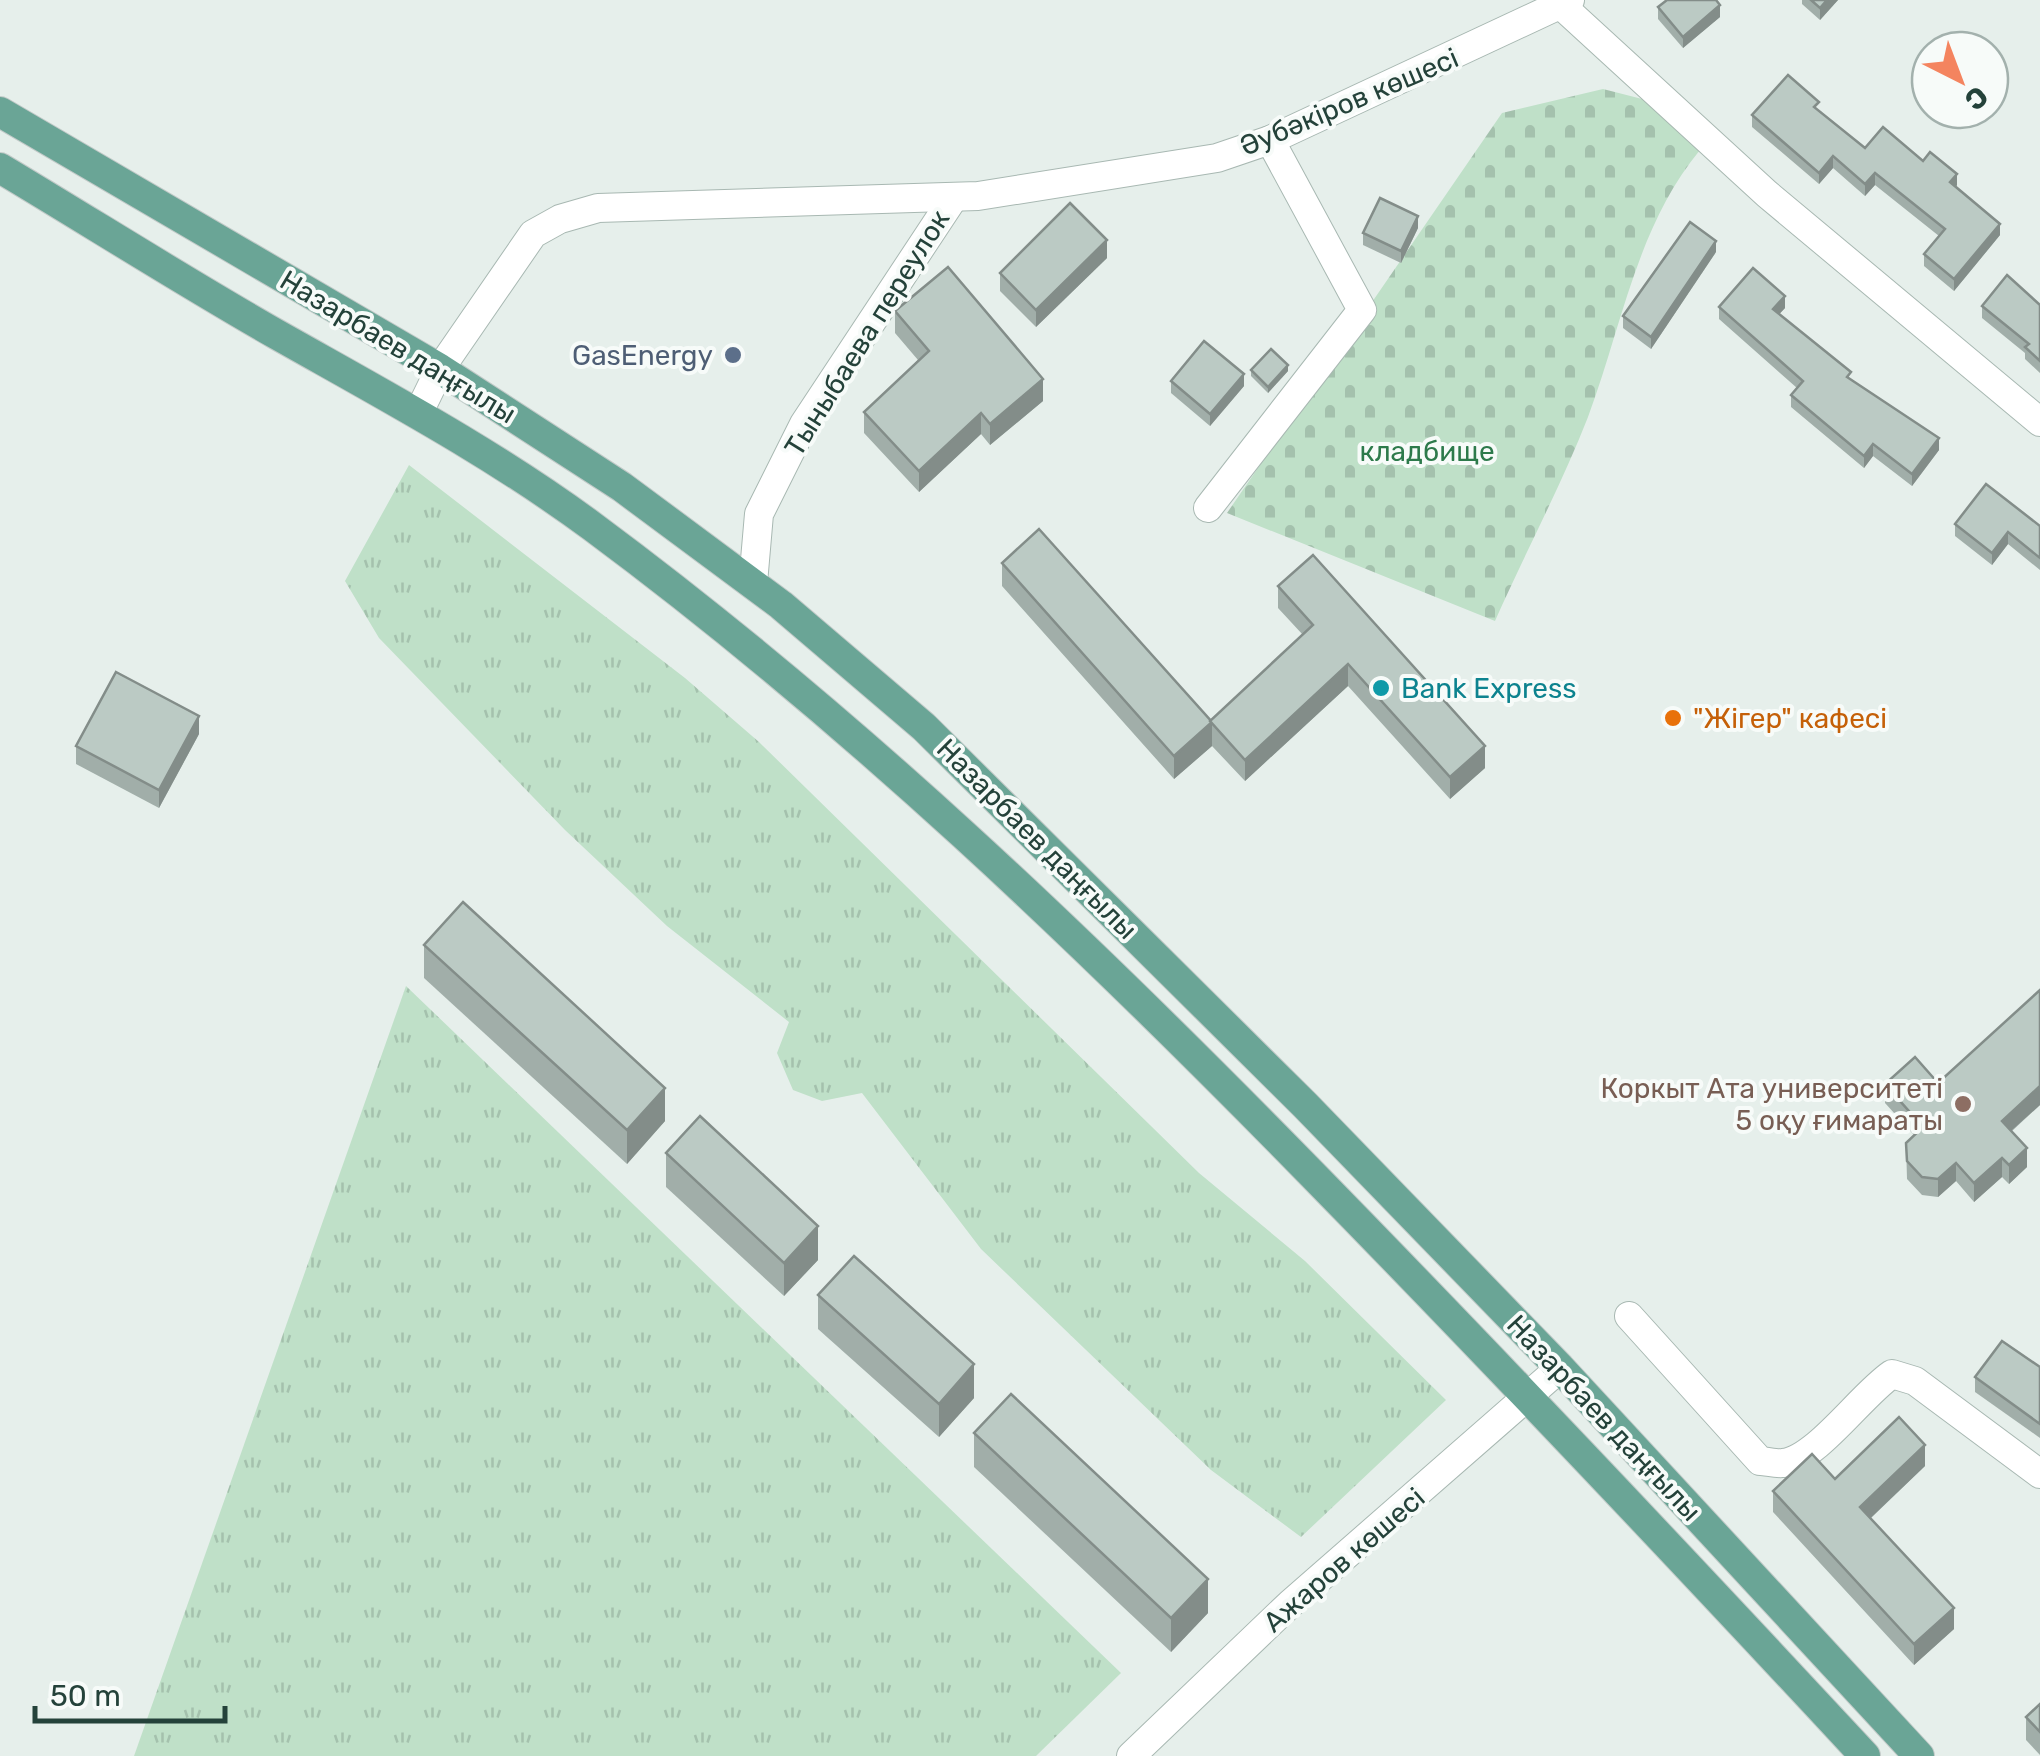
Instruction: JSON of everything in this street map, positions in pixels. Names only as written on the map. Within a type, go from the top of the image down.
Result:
[{"type":"main road","name":"Назарбаев даңғылы","points":[[0,112],[440,369],[622,487],[752,584],[924,727],[1305,1105],[1560,1368],[1919,1756]]},
{"type":"main road","name":"Назарбаев даңғылы","points":[[0,168],[272,332],[419,412],[587,522],[746,644],[984,850],[1154,1013],[1531,1397],[1865,1756]]},
{"type":"street","name":"Әубәкіров көшесі","points":[[419,412],[440,369],[533,234],[560,219],[598,208],[954,197],[1217,158],[1270,140],[1566,3],[1767,194],[2040,422]]},
{"type":"street","points":[[1208,508],[1362,310],[1270,140]]},
{"type":"street","name":"Тыныбаева переулок","points":[[752,584],[759,514],[804,424],[954,197]]},
{"type":"street","points":[[1629,1316],[1760,1461],[1784,1464],[1808,1452],[1874,1386],[1892,1374],[1915,1380],[2040,1474]]},
{"type":"street","name":"Ажаров көшесі","points":[[1131,1756],[1290,1604],[1560,1368]]},
{"type":"green space","name":"кладбище","points":[[1603,89],[1650,101],[1700,150],[1678,180],[1646,244],[1588,417],[1495,621],[1227,513],[1502,113]]},
{"type":"green space","points":[[409,465],[685,678],[759,742],[1199,1173],[1305,1261],[1446,1400],[1301,1537],[1211,1470],[981,1249],[862,1093],[822,1101],[793,1090],[777,1053],[789,1022],[667,926],[565,830],[379,638],[345,581]]},
{"type":"green space","points":[[406,986],[1121,1673],[1036,1756],[134,1756]]},
{"type":"building","points":[[1667,0],[1716,0],[1720,5],[1683,37],[1658,7]]},
{"type":"building","points":[[1811,0],[1827,0],[1820,8]]},
{"type":"building","points":[[1788,75],[1819,102],[1814,107],[1865,148],[1883,127],[1923,161],[1930,152],[1957,174],[1950,182],[2000,224],[1954,279],[1924,254],[1945,229],[1875,173],[1865,184],[1833,156],[1819,173],[1752,115]]},
{"type":"building","points":[[1380,198],[1418,216],[1401,251],[1363,233]]},
{"type":"building","points":[[1070,203],[1107,240],[1036,310],[1000,273]]},
{"type":"building","points":[[1690,222],[1716,241],[1651,337],[1623,316]]},
{"type":"building","points":[[948,267],[1043,379],[990,424],[981,413],[919,471],[864,412],[929,351],[895,311]]},
{"type":"building","points":[[1753,268],[1785,296],[1773,309],[1851,372],[1847,377],[1939,438],[1912,474],[1873,444],[1864,456],[1791,395],[1803,381],[1719,307]]},
{"type":"building","points":[[2007,275],[2040,305],[2040,361],[2025,347],[2029,344],[1982,306]]},
{"type":"building","points":[[1204,341],[1244,374],[1210,414],[1171,381]]},
{"type":"building","points":[[1271,349],[1288,365],[1268,387],[1251,370]]},
{"type":"building","points":[[1986,484],[2040,526],[2040,558],[2008,532],[1992,553],[1955,524]]},
{"type":"building","points":[[1039,529],[1212,722],[1174,756],[1002,563]]},
{"type":"building","points":[[1313,555],[1485,746],[1450,777],[1348,664],[1245,760],[1210,721],[1313,625],[1278,586]]},
{"type":"building","points":[[116,672],[199,716],[159,790],[76,746]]},
{"type":"building","points":[[463,902],[665,1088],[627,1130],[424,945]]},
{"type":"building","name":"Коркыт Ата университеті 5 оқу ғимараты","points":[[2040,990],[2040,1086],[2002,1121],[2027,1148],[2009,1165],[2002,1158],[1974,1183],[1956,1163],[1938,1179],[1922,1177],[1907,1161],[1906,1143],[1923,1127],[1885,1084],[1915,1057],[1938,1083]]},
{"type":"building","points":[[700,1116],[818,1226],[784,1263],[666,1153]]},
{"type":"building","points":[[854,1256],[974,1364],[939,1404],[818,1295]]},
{"type":"building","points":[[2002,1341],[2040,1367],[2040,1424],[1975,1377]]},
{"type":"building","points":[[1011,1394],[1208,1579],[1171,1618],[974,1433]]},
{"type":"building","points":[[1899,1417],[1925,1445],[1860,1507],[1954,1608],[1914,1644],[1773,1491],[1812,1454],[1835,1479]]},
{"type":"building","points":[[2040,1704],[2040,1732],[2026,1717]]},
{"type":"place","name":"GasEnergy","points":[[733,355]]},
{"type":"place","name":"Bank Express","points":[[1381,688]]},
{"type":"place","name":"\"Жігер\" кафесі","points":[[1673,718]]},
{"type":"place","name":"Коркыт Ата университеті 5 оқу ғимараты","points":[[1963,1104]]}]
